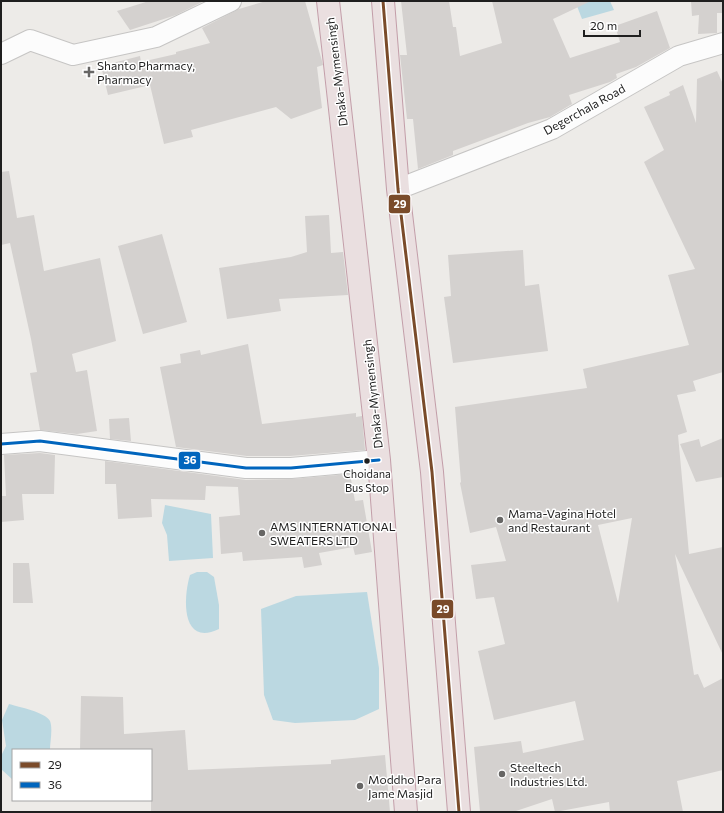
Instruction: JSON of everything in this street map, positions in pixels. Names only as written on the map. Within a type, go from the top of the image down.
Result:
[{"type":"highway","name":"Dhaka-Mymensingh","points":[[328,1],[379,460],[406,812]]},
{"type":"highway","points":[[383,1],[398,189],[432,472],[459,812]]},
{"type":"street","points":[[1,54],[30,40],[73,56],[156,38],[231,1]]},
{"type":"street","name":"Degerchala Road","points":[[398,189],[552,129],[679,56],[723,43]]},
{"type":"street","points":[[1,444],[40,441],[246,468],[291,468],[379,460]]},
{"type":"water","points":[[575,1],[610,1],[614,10],[582,19]]},
{"type":"water","points":[[165,505],[211,514],[213,558],[169,561],[167,535],[162,523]]},
{"type":"water","points":[[197,572],[207,572],[214,577],[219,605],[219,629],[207,633],[197,631],[191,626],[186,607],[186,596],[190,575]]},
{"type":"water","points":[[367,592],[379,668],[379,709],[355,720],[295,723],[273,720],[264,695],[261,609],[296,596]]},
{"type":"water","points":[[9,704],[31,710],[43,715],[50,721],[50,749],[12,749],[12,779],[1,769],[2,754],[6,746],[2,720]]},
{"type":"building","points":[[149,1],[204,1],[176,15],[130,30],[117,11]]},
{"type":"building","points":[[266,1],[305,1],[323,65],[317,67],[322,108],[291,119],[276,107],[191,130],[193,137],[164,144],[150,85],[108,95],[101,66],[140,56],[141,62],[176,54],[176,52],[210,43],[202,28],[239,9]]},
{"type":"building","points":[[401,1],[449,1],[453,27],[456,27],[460,56],[502,43],[492,1],[591,1],[553,19],[570,58],[620,42],[615,26],[657,11],[670,48],[636,67],[616,74],[617,78],[610,82],[569,95],[572,104],[550,117],[528,123],[453,151],[453,155],[418,169],[413,119],[407,119],[400,55],[407,55]]},
{"type":"building","points":[[691,1],[723,1],[723,13],[717,13],[717,33],[698,34],[699,15],[692,16]]},
{"type":"building","points":[[717,71],[723,84],[723,372],[693,381],[696,391],[677,395],[687,432],[678,435],[689,554],[723,547],[723,655],[675,554],[694,675],[698,674],[704,688],[723,678],[723,770],[677,781],[683,812],[610,812],[609,802],[555,812],[552,799],[513,812],[480,812],[474,747],[521,741],[523,753],[584,740],[575,701],[494,720],[478,651],[505,644],[494,597],[476,599],[471,565],[506,561],[496,527],[470,533],[460,483],[455,407],[587,388],[583,369],[689,345],[668,275],[695,269],[644,162],[664,150],[644,107],[670,95],[669,92],[683,85],[696,123],[697,79]],"holes":[[[632,518],[618,603],[598,525]]]},
{"type":"building","points":[[9,171],[17,218],[34,215],[44,271],[100,258],[116,341],[72,354],[76,372],[87,370],[97,431],[77,434],[40,430],[30,373],[37,372],[31,339],[10,243],[1,245],[1,172]]},
{"type":"building","points":[[329,215],[331,253],[343,252],[348,295],[279,299],[281,311],[227,319],[219,268],[291,257],[307,252],[305,216]]},
{"type":"building","points":[[162,234],[187,322],[143,334],[118,246]]},
{"type":"building","points":[[523,250],[525,286],[539,284],[548,351],[453,363],[444,297],[451,296],[448,255]]},
{"type":"building","points":[[248,344],[262,424],[356,413],[356,417],[362,416],[365,450],[290,456],[247,456],[176,447],[160,367],[181,363],[180,354],[200,350],[201,355]]},
{"type":"building","points":[[129,418],[131,441],[110,439],[109,419]]},
{"type":"building","points":[[723,438],[723,477],[696,482],[680,444],[699,439],[701,447]]},
{"type":"building","points":[[40,453],[55,455],[54,494],[22,494],[24,520],[1,522],[1,496],[6,496],[4,455]]},
{"type":"building","points":[[105,461],[246,480],[292,479],[350,474],[355,501],[363,500],[372,552],[355,555],[353,547],[319,553],[322,565],[304,568],[302,557],[243,561],[242,552],[221,554],[219,517],[240,515],[238,487],[206,486],[205,500],[151,499],[152,517],[118,519],[116,484],[105,484]]},
{"type":"building","points":[[13,563],[29,563],[33,603],[13,603]]},
{"type":"building","points":[[81,696],[123,697],[124,734],[185,730],[188,770],[331,764],[331,760],[385,755],[390,812],[151,812],[152,749],[80,749]]},
{"type":"transit line","name":"29","points":[[383,1],[398,189],[432,472],[459,812]]},
{"type":"transit line","name":"36","points":[[1,444],[40,441],[246,468],[291,468],[379,460]]},
{"type":"place","name":"Shanto Pharmacy, Pharmacy","points":[[89,72]]},
{"type":"place","name":"Choidana Bus Stop","points":[[367,461]]},
{"type":"place","name":"Mama-Vagina Hotel and Restaurant","points":[[500,520]]},
{"type":"place","name":"AMS INTERNATIONAL SWEATERS LTD","points":[[262,533]]},
{"type":"place","name":"Steeltech Industries Ltd.","points":[[502,774]]},
{"type":"place","name":"Moddho Para Jame Masjid","points":[[360,786]]}]
